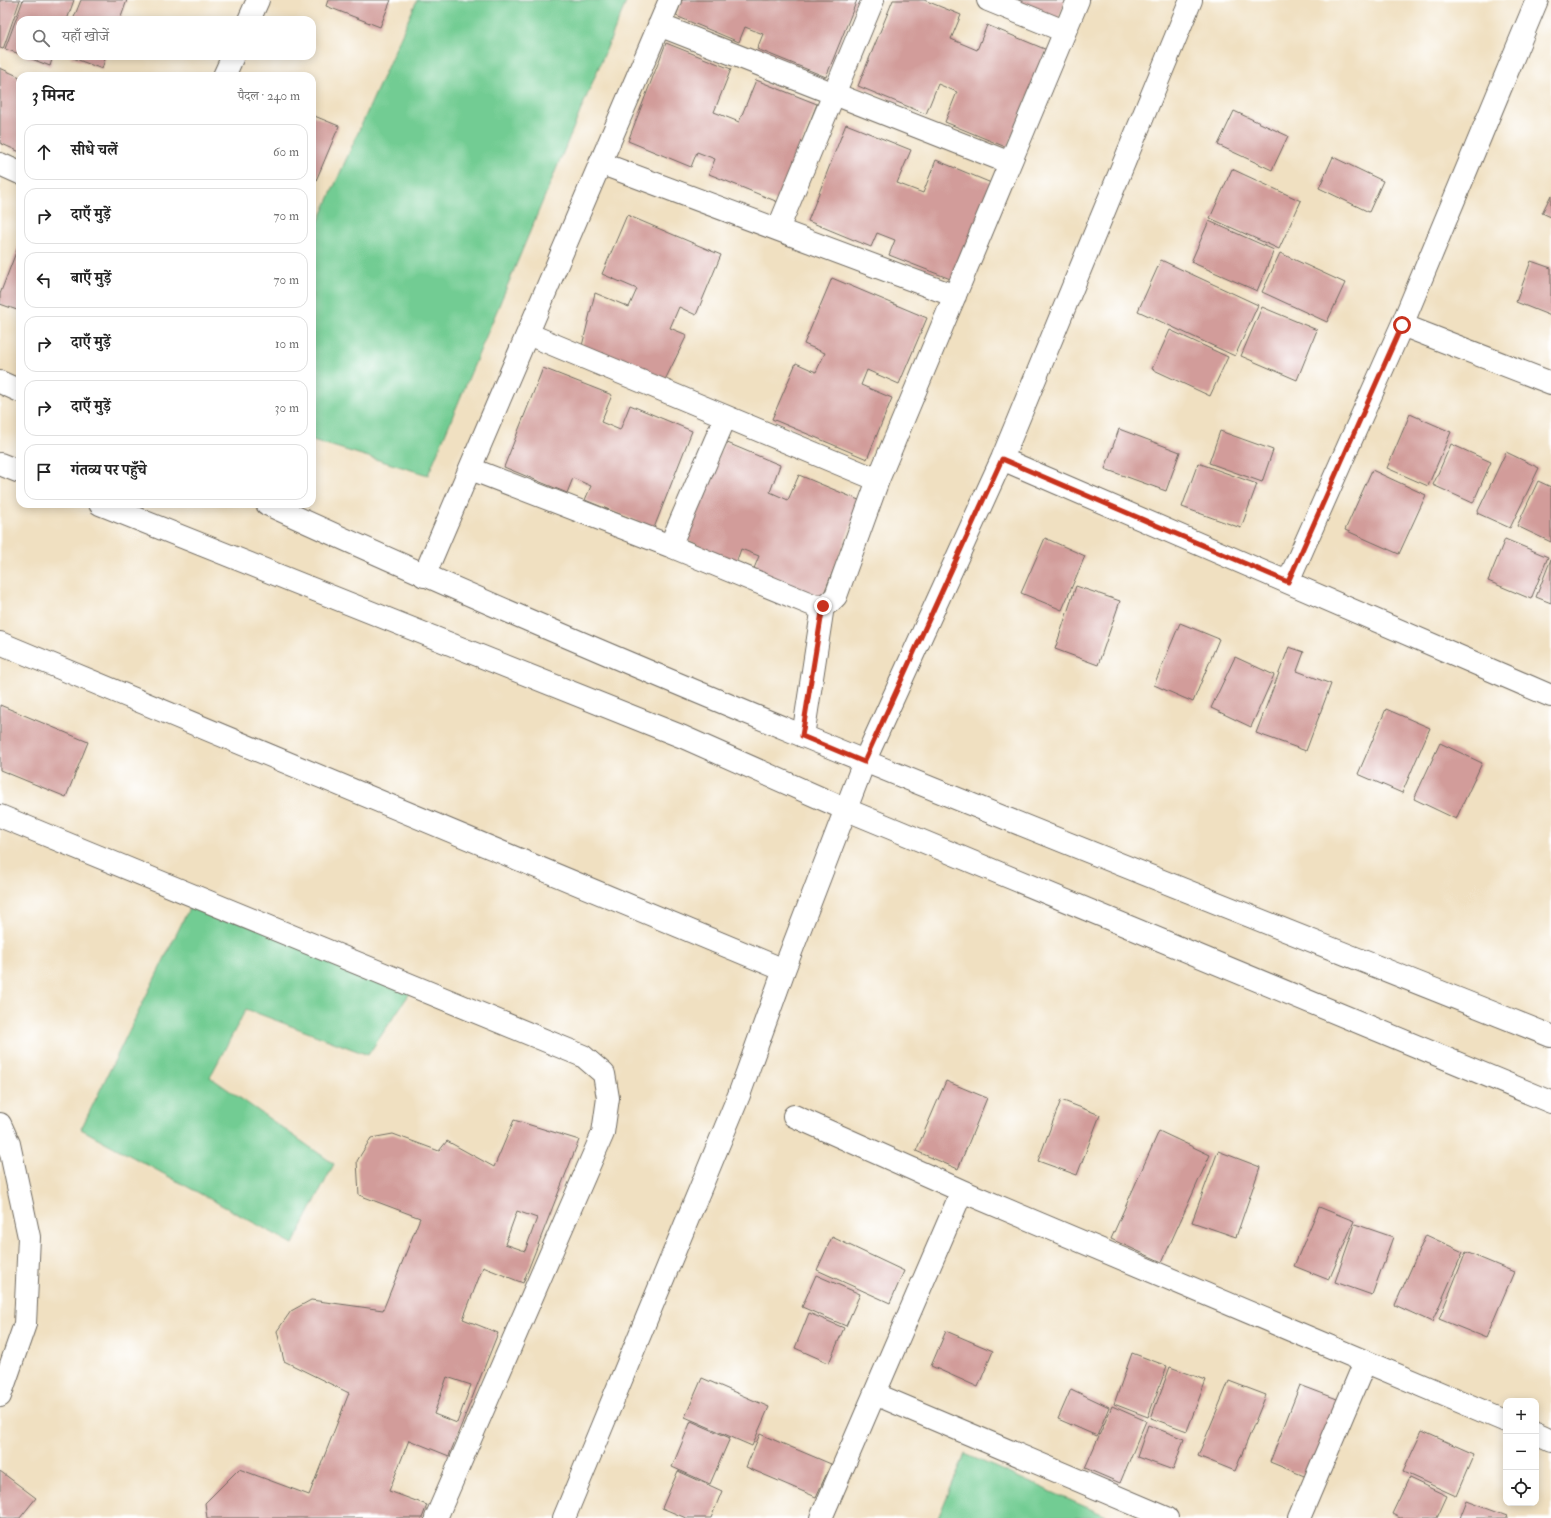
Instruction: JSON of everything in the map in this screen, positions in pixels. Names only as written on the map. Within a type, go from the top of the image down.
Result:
[{"type":"street","points":[[251,16],[258,0]]},
{"type":"street","points":[[424,576],[670,0]]},
{"type":"street","points":[[778,229],[873,0]]},
{"type":"street","points":[[988,0],[1064,31]]},
{"type":"street","points":[[471,469],[670,546],[813,605],[823,606],[830,603],[836,596],[878,480],[1078,0]]},
{"type":"street","points":[[564,1518],[739,1095],[784,970],[864,762],[1002,459],[1191,0]]},
{"type":"street","points":[[1288,582],[1402,325],[1537,0]]},
{"type":"street","points":[[659,25],[1010,163]]},
{"type":"street","points":[[226,72],[230,60]]},
{"type":"street","points":[[600,163],[955,296]]},
{"type":"street","points":[[0,164],[16,171]]},
{"type":"street","points":[[1402,325],[1551,383]]},
{"type":"street","points":[[528,334],[726,418],[878,480]]},
{"type":"street","points":[[0,382],[16,389]]},
{"type":"street","points":[[670,546],[726,418]]},
{"type":"street","points":[[1002,459],[1551,696]]},
{"type":"street","points":[[0,464],[16,470]]},
{"type":"street","points":[[110,508],[683,738],[845,809],[1551,1102]]},
{"type":"street","points":[[276,508],[424,576],[864,762],[1551,1036]]},
{"type":"street","points":[[802,736],[823,606]]},
{"type":"street","points":[[0,643],[784,970]]},
{"type":"street","points":[[0,816],[584,1056],[604,1074],[608,1098],[603,1133],[436,1518]]},
{"type":"street","points":[[794,1116],[962,1191],[1503,1420]]},
{"type":"street","points":[[0,1124],[9,1144],[29,1237],[25,1324],[0,1396]]},
{"type":"street","points":[[821,1518],[962,1191]]},
{"type":"street","points":[[1299,1518],[1365,1362]]},
{"type":"street","points":[[875,1394],[1167,1518]]},
{"type":"street","points":[[1539,1435],[1551,1440]]},
{"type":"green space","points":[[417,0],[627,0],[428,475],[316,441],[316,227]]},
{"type":"green space","points":[[195,896],[414,987],[368,1055],[246,1009],[210,1077],[334,1164],[293,1244],[81,1129]]},
{"type":"green space","points":[[965,1454],[1111,1518],[938,1518]]},
{"type":"building","points":[[0,0],[20,0],[3,49],[0,48]]},
{"type":"building","points":[[23,0],[74,0],[68,16],[17,16]]},
{"type":"building","points":[[81,0],[127,0],[121,16],[75,16]]},
{"type":"building","points":[[328,0],[391,0],[380,27],[326,6]]},
{"type":"building","points":[[682,0],[857,0],[826,77],[757,49],[763,34],[745,27],[739,42],[676,16]]},
{"type":"building","points":[[893,0],[924,0],[961,15],[951,39],[977,50],[987,25],[1047,50],[1008,148],[945,122],[957,92],[938,84],[926,114],[858,86]]},
{"type":"building","points":[[1010,0],[1066,0],[1058,19]]},
{"type":"building","points":[[16,19],[16,53],[5,49]]},
{"type":"building","points":[[666,43],[731,69],[714,112],[739,122],[756,80],[817,104],[778,202],[709,174],[715,159],[697,152],[691,167],[628,141]]},
{"type":"building","points":[[34,60],[52,60],[50,66]]},
{"type":"building","points":[[78,60],[105,60],[102,69]]},
{"type":"building","points":[[0,68],[16,75],[16,150],[0,143]]},
{"type":"building","points":[[1234,111],[1288,136],[1272,170],[1218,145]]},
{"type":"building","points":[[316,117],[339,126],[316,181]]},
{"type":"building","points":[[846,124],[911,150],[897,183],[923,193],[936,160],[996,185],[958,282],[889,255],[895,240],[877,233],[871,247],[808,221]]},
{"type":"building","points":[[1333,157],[1383,181],[1369,212],[1319,188]]},
{"type":"building","points":[[1232,169],[1301,201],[1279,249],[1210,218]]},
{"type":"building","points":[[1551,195],[1551,217],[1542,213]]},
{"type":"building","points":[[627,215],[721,255],[696,315],[679,307],[670,328],[687,335],[664,382],[581,350],[595,293],[629,307],[637,289],[602,274]]},
{"type":"building","points":[[1209,221],[1274,250],[1257,291],[1191,262]]},
{"type":"building","points":[[16,252],[16,310],[0,304],[0,294]]},
{"type":"building","points":[[1280,253],[1345,283],[1327,322],[1262,292]]},
{"type":"building","points":[[1161,260],[1258,305],[1235,356],[1138,311]]},
{"type":"building","points":[[1531,261],[1551,268],[1551,316],[1516,302]]},
{"type":"building","points":[[832,278],[927,318],[899,384],[867,370],[861,385],[892,398],[867,459],[772,419],[796,363],[816,372],[825,353],[804,344]]},
{"type":"building","points":[[1262,307],[1317,330],[1297,380],[1241,356]]},
{"type":"building","points":[[1170,330],[1228,357],[1210,396],[1152,369]]},
{"type":"building","points":[[543,368],[612,395],[601,422],[620,430],[630,405],[692,431],[654,528],[585,500],[591,486],[573,478],[567,493],[504,467]]},
{"type":"building","points":[[1410,414],[1451,432],[1428,486],[1387,468]]},
{"type":"building","points":[[1119,429],[1180,452],[1166,491],[1105,469]]},
{"type":"building","points":[[1220,431],[1273,450],[1262,482],[1209,463]]},
{"type":"building","points":[[725,442],[780,465],[770,492],[788,500],[799,475],[861,501],[822,598],[753,571],[759,556],[741,549],[736,563],[680,537]]},
{"type":"building","points":[[1451,444],[1491,462],[1473,503],[1433,485]]},
{"type":"building","points":[[1506,452],[1539,468],[1510,528],[1477,513]]},
{"type":"building","points":[[1198,463],[1257,484],[1241,528],[1182,507]]},
{"type":"building","points":[[1372,470],[1426,495],[1399,554],[1345,530]]},
{"type":"building","points":[[1538,481],[1551,487],[1551,542],[1517,526]]},
{"type":"building","points":[[1045,538],[1085,556],[1062,610],[1021,593]]},
{"type":"building","points":[[1505,539],[1548,557],[1531,599],[1488,581]]},
{"type":"building","points":[[1551,559],[1551,603],[1536,597]]},
{"type":"building","points":[[1076,586],[1120,601],[1098,665],[1055,649]]},
{"type":"building","points":[[1180,623],[1219,639],[1193,702],[1154,685]]},
{"type":"building","points":[[1289,647],[1304,652],[1297,671],[1331,684],[1306,751],[1256,733]]},
{"type":"building","points":[[1235,657],[1274,675],[1251,727],[1211,708]]},
{"type":"building","points":[[0,705],[88,742],[66,797],[0,770]]},
{"type":"building","points":[[1386,709],[1430,728],[1402,793],[1358,774]]},
{"type":"building","points":[[1440,743],[1482,763],[1456,819],[1414,799]]},
{"type":"building","points":[[946,1081],[987,1098],[958,1169],[916,1151]]},
{"type":"building","points":[[1061,1100],[1100,1115],[1077,1175],[1038,1161]]},
{"type":"building","points":[[514,1120],[579,1140],[523,1283],[483,1267],[463,1319],[498,1333],[449,1456],[409,1440],[389,1491],[427,1505],[422,1518],[207,1518],[205,1503],[239,1469],[309,1495],[349,1393],[284,1361],[277,1331],[291,1311],[311,1300],[383,1310],[420,1218],[359,1195],[357,1161],[371,1138],[393,1134],[439,1151],[447,1141],[494,1167]],"holes":[[[517,1211],[537,1218],[525,1251],[505,1244]],[[447,1377],[471,1385],[457,1423],[434,1414]]]},
{"type":"building","points":[[1159,1131],[1210,1155],[1162,1262],[1111,1239]]},
{"type":"building","points":[[1218,1151],[1260,1167],[1236,1237],[1192,1222]]},
{"type":"building","points":[[1319,1207],[1354,1221],[1329,1280],[1294,1266]]},
{"type":"building","points":[[1355,1224],[1393,1237],[1372,1295],[1335,1282]]},
{"type":"building","points":[[1426,1235],[1463,1252],[1432,1322],[1395,1305]]},
{"type":"building","points":[[832,1237],[904,1271],[890,1303],[817,1270]]},
{"type":"building","points":[[1466,1252],[1514,1272],[1486,1338],[1439,1319]]},
{"type":"building","points":[[816,1275],[860,1294],[846,1326],[802,1307]]},
{"type":"building","points":[[809,1313],[844,1328],[829,1363],[795,1348]]},
{"type":"building","points":[[946,1331],[993,1351],[978,1387],[931,1366]]},
{"type":"building","points":[[1132,1353],[1167,1366],[1148,1417],[1114,1404]]},
{"type":"building","points":[[1170,1367],[1206,1380],[1187,1431],[1151,1418]]},
{"type":"building","points":[[702,1378],[769,1407],[752,1446],[685,1417]]},
{"type":"building","points":[[1229,1381],[1266,1395],[1235,1471],[1198,1456]]},
{"type":"building","points":[[1300,1385],[1345,1402],[1314,1480],[1270,1462]]},
{"type":"building","points":[[1071,1389],[1109,1407],[1097,1436],[1058,1419]]},
{"type":"building","points":[[1112,1406],[1146,1421],[1120,1483],[1085,1468]]},
{"type":"building","points":[[691,1421],[730,1438],[710,1484],[672,1467]]},
{"type":"building","points":[[1148,1425],[1184,1439],[1173,1470],[1137,1457]]},
{"type":"building","points":[[1422,1431],[1474,1454],[1456,1496],[1403,1472]]},
{"type":"building","points":[[760,1434],[831,1464],[816,1497],[746,1467]]},
{"type":"building","points":[[0,1471],[36,1498],[20,1518],[0,1518]]},
{"type":"building","points":[[678,1471],[722,1491],[711,1518],[686,1518],[662,1508]]},
{"type":"building","points":[[1409,1478],[1447,1496],[1437,1518],[1400,1518],[1392,1514]]},
{"type":"building","points":[[1467,1500],[1507,1515],[1505,1518],[1460,1518]]},
{"type":"route","points":[[823,606],[802,736],[864,762],[1002,459],[1288,582],[1402,325]]}]
